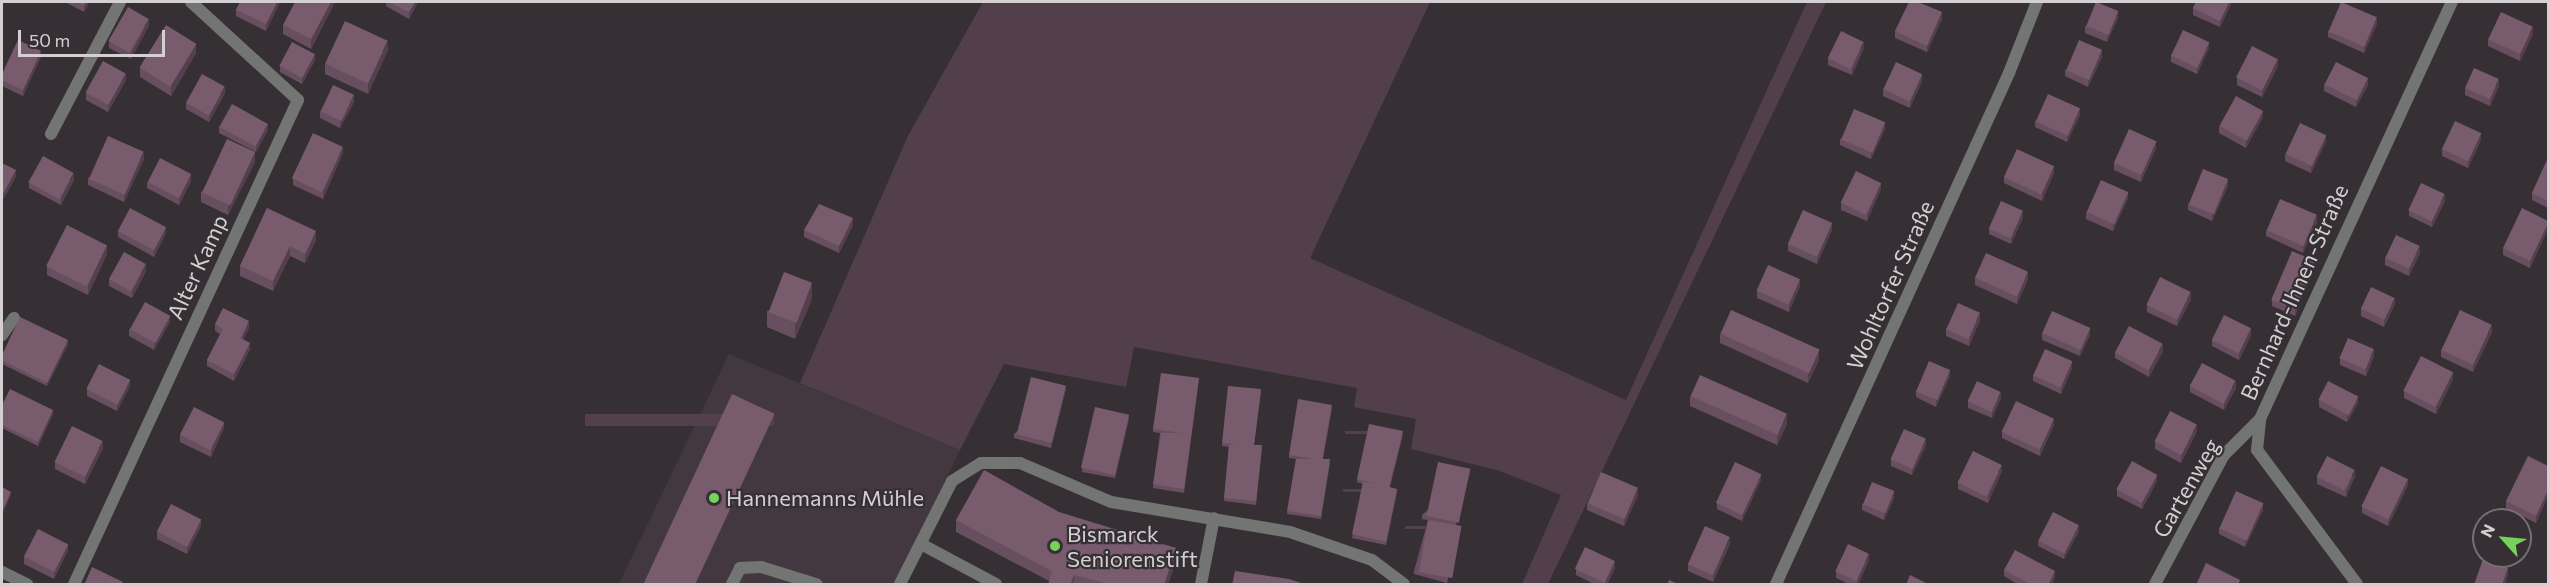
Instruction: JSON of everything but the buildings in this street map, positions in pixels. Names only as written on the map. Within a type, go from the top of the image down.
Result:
[{"type":"street","points":[[51,134],[120,2]]},
{"type":"street","name":"Alter Kamp","points":[[74,585],[298,99],[191,2]]},
{"type":"street","name":"Wohltorfer Straße","points":[[1776,585],[2009,73],[2037,2]]},
{"type":"street","name":"Bernhard-Ihnen-Straße","points":[[2357,585],[2257,450],[2260,419],[2452,2]]},
{"type":"street","points":[[2,335],[14,318]]},
{"type":"street","name":"Gartenweg","points":[[2155,585],[2224,455],[2260,419]]},
{"type":"street","points":[[900,585],[952,481],[981,463],[1020,463],[1110,502],[1290,532],[1372,560],[1404,585]]},
{"type":"street","points":[[1201,585],[1214,518]]},
{"type":"street","points":[[921,544],[996,585]]},
{"type":"street","points":[[732,585],[740,568],[761,567],[816,585]]},
{"type":"street","points":[[2,572],[27,585]]},
{"type":"shaded area","points":[[983,2],[1430,2],[1310,258],[1626,400],[1807,2],[1826,2],[1548,584],[1522,584],[1561,495],[1497,470],[1411,449],[1416,419],[1354,407],[1357,388],[1134,347],[1126,387],[1004,364],[960,450],[800,383],[908,136]]},
{"type":"shaded area","points":[[729,354],[960,450],[895,584],[619,584]]},
{"type":"place","name":"Hannemanns Mühle","points":[[714,498]]},
{"type":"place","name":"Bismarck Seniorenstift","points":[[1055,546]]}]
